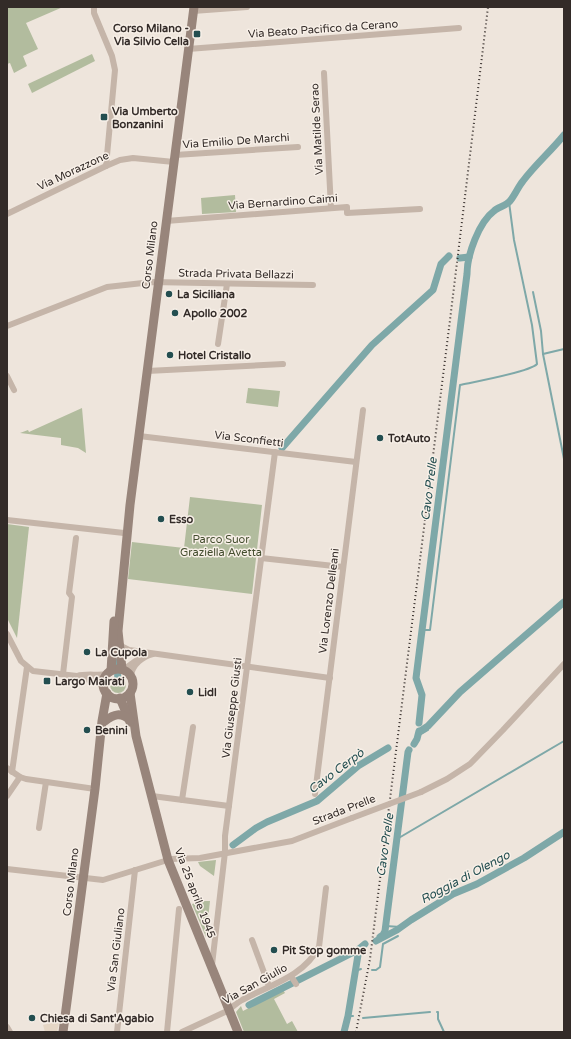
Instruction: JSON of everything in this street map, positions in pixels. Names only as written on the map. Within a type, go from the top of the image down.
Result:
[{"type":"main road","name":"Corso Milano","points":[[116,657],[120,644],[118,631],[130,505],[193,9]]},
{"type":"main road","name":"Corso Milano","points":[[116,657],[112,632],[125,525],[130,505]]},
{"type":"main road","points":[[118,631],[116,628],[126,534],[124,533]]},
{"type":"main road","points":[[116,657],[122,670],[131,676],[133,684],[128,706],[119,699],[112,697],[106,690],[105,679],[116,657]]},
{"type":"main road","points":[[109,672],[122,670]]},
{"type":"main road","name":"Corso Milano","points":[[63,1032],[95,788],[106,690]]},
{"type":"main road","points":[[119,699],[130,693]]},
{"type":"main road","name":"Corso Milano","points":[[101,734],[113,702],[119,699]]},
{"type":"main road","name":"Via 25 aprile 1945","points":[[128,706],[130,720],[136,736]]},
{"type":"main road","name":"Via 25 aprile 1945","points":[[128,706],[168,860],[238,1032]]},
{"type":"main road","points":[[105,721],[117,715],[124,715],[130,720]]},
{"type":"street","points":[[94,7],[94,13],[112,56],[114,67],[106,166]]},
{"type":"street","points":[[193,9],[247,7]]},
{"type":"street","name":"Via Beato Pacifico da Cerano","points":[[188,49],[459,28]]},
{"type":"street","name":"Via Matilde Serao","points":[[324,73],[331,208]]},
{"type":"street","name":"Via Emilio De Marchi","points":[[174,158],[298,147]]},
{"type":"street","name":"Via Morazzone","points":[[7,214],[120,160],[133,158],[174,158]]},
{"type":"street","name":"Via Bernardino Caimi","points":[[166,221],[347,207],[347,213],[420,209]]},
{"type":"street","name":"Strada Privata Bellazzi","points":[[7,326],[107,288],[152,282],[313,286]]},
{"type":"street","points":[[218,344],[227,284]]},
{"type":"street","points":[[147,371],[283,364]]},
{"type":"street","points":[[7,376],[14,390]]},
{"type":"street","name":"Via Lorenzo Delleani","points":[[316,794],[363,410]]},
{"type":"street","name":"Via Sconfietti","points":[[139,436],[356,462]]},
{"type":"street","name":"Via Giuseppe Giusti","points":[[211,967],[225,852],[225,836],[275,452]]},
{"type":"street","points":[[7,520],[124,533]]},
{"type":"street","points":[[63,674],[72,597],[68,593],[76,538]]},
{"type":"street","points":[[261,558],[343,567]]},
{"type":"street","points":[[7,634],[21,661],[33,671],[77,676],[94,681],[106,690]]},
{"type":"street","points":[[120,644],[129,650],[330,678]]},
{"type":"street","points":[[122,670],[152,653]]},
{"type":"street","points":[[131,676],[134,664]]},
{"type":"street","name":"Strada Prelle","points":[[7,870],[103,880],[168,860],[200,858],[292,840],[352,818],[422,792],[447,780],[470,764],[564,664]]},
{"type":"street","points":[[27,667],[9,770],[21,778],[95,788]]},
{"type":"street","points":[[77,676],[83,674],[93,675],[109,672]]},
{"type":"street","points":[[182,800],[193,727]]},
{"type":"street","points":[[7,796],[21,778]]},
{"type":"street","points":[[39,828],[46,782]]},
{"type":"street","points":[[152,796],[229,806]]},
{"type":"street","name":"Via San Giuliano","points":[[117,1032],[135,870]]},
{"type":"street","name":"Via San Giulio","points":[[182,1032],[231,1014],[234,1005],[269,986],[293,980],[315,955],[319,947],[326,888]]},
{"type":"street","points":[[167,1032],[179,909]]},
{"type":"street","points":[[252,940],[269,986]]},
{"type":"street","points":[[7,1028],[10,1032]]},
{"type":"green space","points":[[7,7],[63,7],[26,23],[38,49],[23,56],[27,66],[14,73],[10,63],[7,64]]},
{"type":"green space","points":[[92,54],[95,61],[32,93],[28,84]]},
{"type":"green space","points":[[235,195],[236,212],[202,214],[201,198]]},
{"type":"green space","points":[[248,388],[280,391],[278,407],[246,403]]},
{"type":"green space","points":[[82,408],[86,453],[78,448],[61,445],[61,438],[20,433],[28,430],[29,432]]},
{"type":"green space","name":"Parco Suor Graziella Avetta","points":[[190,497],[262,505],[252,594],[128,579],[132,542],[184,548]]},
{"type":"green space","points":[[7,524],[29,527],[17,638],[7,618]]},
{"type":"green space","points":[[118,677],[125,682],[126,685],[121,692],[118,693],[111,688],[110,685],[115,678]]},
{"type":"green space","points":[[216,860],[214,876],[200,866],[198,862]]},
{"type":"green space","points":[[201,901],[210,901],[206,937],[192,904]]},
{"type":"green space","points":[[283,990],[285,993],[274,999],[287,1024],[292,1021],[298,1032],[244,1032],[236,1012],[241,1006],[243,1011]]},
{"type":"shaded area","points":[[59,1023],[57,1032],[45,1032],[43,1025]]},
{"type":"waterway","name":"Cavo Prelle","points":[[419,723],[422,695],[416,678],[469,258],[483,223],[496,210],[510,201],[521,183],[564,135]]},
{"type":"waterway","points":[[422,630],[430,630],[460,385],[513,373],[537,364],[532,325],[514,240],[509,202]]},
{"type":"waterway","points":[[282,448],[372,345],[433,290],[441,264],[449,256]]},
{"type":"waterway","points":[[460,258],[469,257]]},
{"type":"waterway","points":[[533,292],[541,331],[543,354],[564,459]]},
{"type":"waterway","points":[[543,354],[564,349]]},
{"type":"waterway","points":[[422,730],[428,726],[460,692],[564,602]]},
{"type":"waterway","points":[[117,662],[118,681]]},
{"type":"waterway","name":"Cavo Cerpò","points":[[418,736],[428,730],[428,726]]},
{"type":"waterway","name":"Cavo Prelle","points":[[414,744],[419,731]]},
{"type":"waterway","points":[[397,839],[564,741]]},
{"type":"waterway","name":"Cavo Cerpò","points":[[233,845],[267,822],[317,801],[358,766],[388,748]]},
{"type":"waterway","name":"Cavo Prelle","points":[[380,937],[385,931],[409,750]]},
{"type":"waterway","name":"Roggia di Olengo","points":[[376,941],[397,930],[453,894],[477,884],[524,858],[564,832]]},
{"type":"waterway","points":[[386,926],[400,927]]},
{"type":"waterway","points":[[372,970],[376,970],[380,967],[383,944],[398,936]]},
{"type":"waterway","name":"Cavo Prelle","points":[[344,1032],[359,949],[365,944]]},
{"type":"waterway","name":"Roggia di Olengo","points":[[249,1005],[356,951]]},
{"type":"waterway","name":"Cavo Prelle","points":[[355,971],[361,969]]},
{"type":"waterway","points":[[363,1018],[430,1012]]},
{"type":"waterway","points":[[437,1012],[438,1019],[444,1032]]},
{"type":"waterway","name":"Cavo Prelle","points":[[348,1016],[353,1016]]},
{"type":"railway","points":[[356,1032],[370,959],[488,7]]},
{"type":"place","name":"Corso Milano - Via Silvio Cella","points":[[197,34]]},
{"type":"place","name":"Via Umberto Bonzanini","points":[[104,117]]},
{"type":"place","name":"La Siciliana","points":[[169,294]]},
{"type":"place","name":"Apollo 2002","points":[[175,313]]},
{"type":"place","name":"Hotel Cristallo","points":[[170,355]]},
{"type":"place","name":"TotAuto","points":[[380,438]]},
{"type":"place","name":"Esso","points":[[161,519]]},
{"type":"place","name":"La Cupola","points":[[87,652]]},
{"type":"place","name":"Largo Mairati","points":[[47,681]]},
{"type":"place","name":"Lidl","points":[[190,692]]},
{"type":"place","name":"Benini","points":[[87,730]]},
{"type":"place","name":"Pit Stop gomme","points":[[274,950]]},
{"type":"place","name":"Chiesa di Sant'Agabio","points":[[32,1018]]}]
